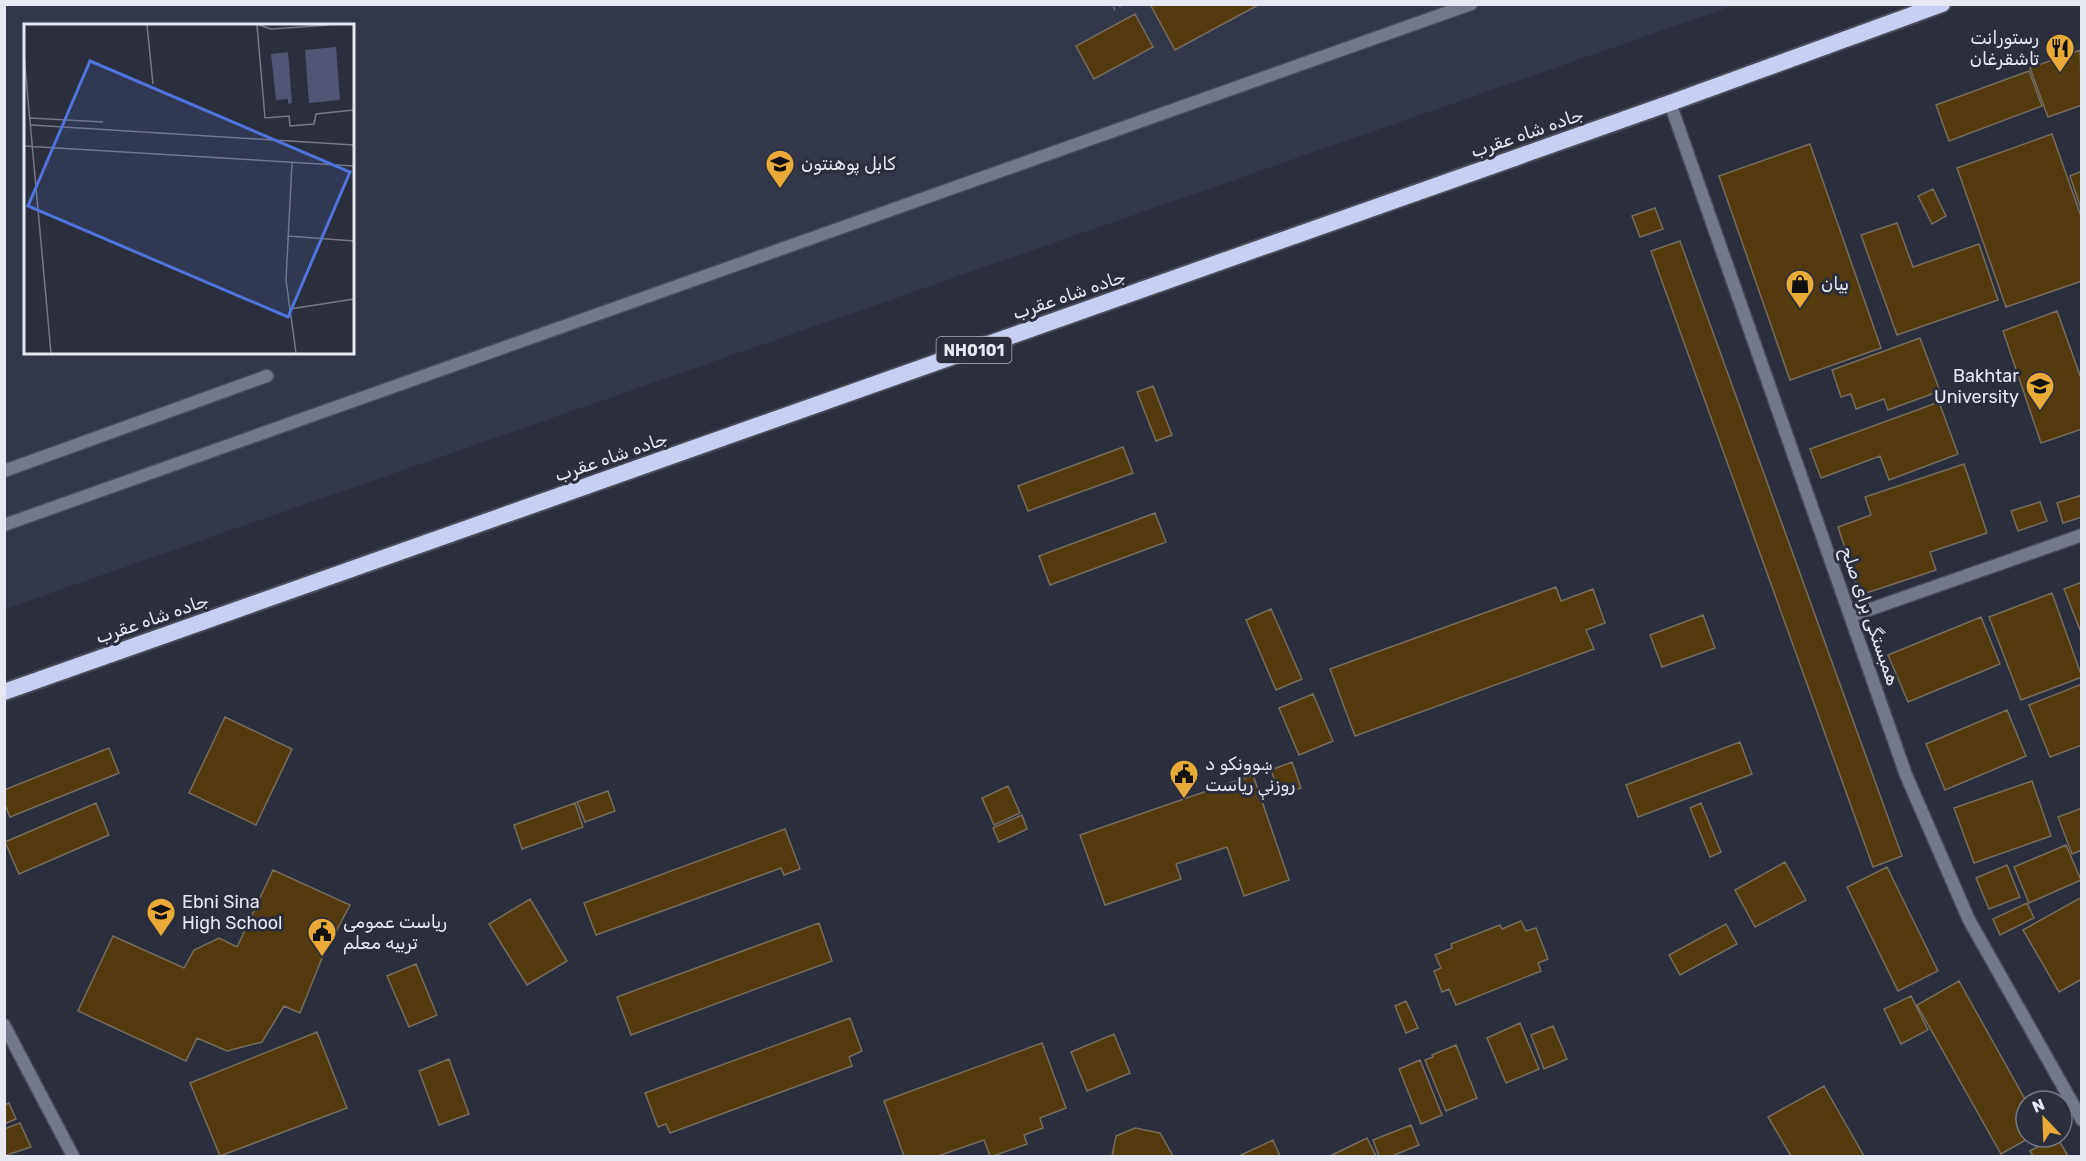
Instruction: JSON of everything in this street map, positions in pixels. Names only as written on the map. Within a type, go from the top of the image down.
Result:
[{"type":"highway","name":"جاده شاه عقرب","points":[[4,692],[1670,103],[1942,4]]},
{"type":"street","points":[[4,525],[1471,4]]},
{"type":"street","name":"همبستگی برای صلح","points":[[1670,103],[1906,775],[1969,920],[2077,1102],[2082,1120]]},
{"type":"street","points":[[4,471],[267,376]]},
{"type":"street","points":[[1851,615],[2082,535]]},
{"type":"street","points":[[4,1025],[73,1156]]},
{"type":"path","points":[[1111,4],[1113,9],[1122,4]]},
{"type":"shaded area","name":"کابل پوهنتون","points":[[5,4],[1735,5],[5,609]]},
{"type":"building","points":[[1154,4],[1260,4],[1175,50],[1151,6]]},
{"type":"building","points":[[1135,14],[1153,47],[1094,79],[1076,46]]},
{"type":"building","points":[[2080,50],[2082,105],[2048,117],[2030,68]]},
{"type":"building","points":[[2029,71],[2042,106],[1949,141],[1936,105]]},
{"type":"building","points":[[2052,134],[2082,219],[2082,281],[2006,307],[1957,168]]},
{"type":"building","points":[[1810,144],[1881,348],[1790,380],[1719,176]]},
{"type":"building","points":[[2082,171],[2082,209],[2081,209],[2070,176]]},
{"type":"building","points":[[1933,189],[1946,216],[1932,224],[1918,196]]},
{"type":"building","points":[[1655,208],[1663,229],[1640,237],[1632,216]]},
{"type":"building","points":[[1897,223],[1913,267],[1979,244],[1998,300],[1897,335],[1861,235]]},
{"type":"building","points":[[1680,241],[1902,856],[1873,867],[1651,251]]},
{"type":"building","points":[[2057,311],[2082,381],[2082,429],[2041,443],[2003,331]]},
{"type":"building","points":[[1920,338],[1940,391],[1888,410],[1884,399],[1856,409],[1851,394],[1841,397],[1832,370]]},
{"type":"building","points":[[1153,386],[1172,435],[1156,441],[1137,392]]},
{"type":"building","points":[[1939,402],[1958,454],[1889,480],[1880,456],[1821,478],[1810,449]]},
{"type":"building","points":[[1123,447],[1133,473],[1028,511],[1018,486]]},
{"type":"building","points":[[1964,464],[1987,533],[1930,552],[1936,570],[1860,595],[1838,527],[1871,515],[1865,497]]},
{"type":"building","points":[[2082,495],[2082,517],[2063,523],[2057,503]]},
{"type":"building","points":[[2040,502],[2047,521],[2018,531],[2011,511]]},
{"type":"building","points":[[1155,513],[1166,542],[1050,585],[1039,556]]},
{"type":"building","points":[[2082,582],[2082,635],[2064,589]]},
{"type":"building","points":[[1556,587],[1561,601],[1593,589],[1605,623],[1586,630],[1594,649],[1355,736],[1330,669]]},
{"type":"building","points":[[2052,593],[2082,677],[2021,700],[1989,617]]},
{"type":"building","points":[[1271,609],[1302,679],[1276,690],[1246,620]]},
{"type":"building","points":[[1703,615],[1715,648],[1662,667],[1650,635]]},
{"type":"building","points":[[1981,617],[2000,664],[1908,702],[1888,655]]},
{"type":"building","points":[[2082,684],[2082,745],[2050,757],[2029,705]]},
{"type":"building","points":[[1313,694],[1333,741],[1299,755],[1279,708]]},
{"type":"building","points":[[2007,710],[2026,756],[1945,790],[1926,744]]},
{"type":"building","points":[[225,717],[292,749],[256,825],[189,793]]},
{"type":"building","points":[[1740,742],[1752,774],[1638,817],[1626,785]]},
{"type":"building","points":[[109,748],[119,773],[10,817],[4,802],[4,790]]},
{"type":"building","points":[[1292,762],[1301,788],[1280,795],[1271,770]]},
{"type":"building","points":[[1253,775],[1289,880],[1244,896],[1227,847],[1176,864],[1181,879],[1105,905],[1080,835]]},
{"type":"building","points":[[2032,781],[2051,836],[1974,863],[1954,808]]},
{"type":"building","points":[[1008,786],[1020,813],[994,825],[982,798]]},
{"type":"building","points":[[608,791],[615,811],[585,822],[577,802]]},
{"type":"building","points":[[96,803],[109,835],[19,874],[5,842]]},
{"type":"building","points":[[575,803],[583,827],[522,849],[514,825]]},
{"type":"building","points":[[1701,803],[1721,852],[1710,857],[1690,808]]},
{"type":"building","points":[[2082,808],[2082,850],[2072,854],[2058,817]]},
{"type":"building","points":[[1022,815],[1027,829],[999,842],[993,828]]},
{"type":"building","points":[[785,829],[800,869],[784,875],[781,868],[596,935],[584,903]]},
{"type":"building","points":[[2066,845],[2081,880],[2029,903],[2014,867]]},
{"type":"building","points":[[1785,862],[1806,900],[1755,927],[1735,890]]},
{"type":"building","points":[[2007,865],[2020,897],[1989,909],[1976,878]]},
{"type":"building","points":[[1887,867],[1938,971],[1898,991],[1847,887]]},
{"type":"building","points":[[273,870],[350,905],[322,958],[300,1013],[284,1006],[262,1042],[227,1051],[197,1038],[186,1061],[78,1011],[113,936],[184,968],[194,950],[219,938],[237,947]]},
{"type":"building","points":[[2082,897],[2082,979],[2059,992],[2023,930]]},
{"type":"building","points":[[530,899],[567,961],[527,985],[489,924]]},
{"type":"building","points":[[2027,903],[2034,918],[2000,935],[1993,919]]},
{"type":"building","points":[[1521,921],[1526,931],[1536,928],[1548,959],[1538,963],[1541,971],[1456,1005],[1449,989],[1442,992],[1434,971],[1441,968],[1435,955],[1452,948],[1451,944],[1500,925],[1502,929]]},
{"type":"building","points":[[819,923],[832,961],[631,1035],[617,997]]},
{"type":"building","points":[[1726,924],[1737,944],[1680,975],[1669,955]]},
{"type":"building","points":[[416,964],[437,1015],[409,1027],[387,976]]},
{"type":"building","points":[[1959,981],[2019,1089],[2014,1089],[2014,1147],[2001,1154],[1917,1005]]},
{"type":"building","points":[[1911,996],[1928,1030],[1901,1044],[1884,1009]]},
{"type":"building","points":[[1406,1001],[1418,1028],[1406,1033],[1395,1006]]},
{"type":"building","points":[[850,1018],[862,1051],[849,1057],[852,1066],[670,1133],[666,1124],[658,1127],[645,1093]]},
{"type":"building","points":[[1520,1023],[1539,1069],[1506,1083],[1487,1038]]},
{"type":"building","points":[[1553,1026],[1567,1059],[1544,1069],[1531,1035]]},
{"type":"building","points":[[317,1032],[347,1108],[220,1156],[190,1083]]},
{"type":"building","points":[[1114,1034],[1130,1073],[1087,1091],[1071,1052]]},
{"type":"building","points":[[1042,1043],[1066,1108],[1040,1118],[1043,1128],[1024,1135],[1027,1144],[993,1156],[990,1156],[984,1140],[938,1156],[904,1156],[884,1101]]},
{"type":"building","points":[[1456,1045],[1477,1098],[1446,1111],[1425,1060]]},
{"type":"building","points":[[449,1059],[469,1114],[439,1125],[419,1071]]},
{"type":"building","points":[[1420,1060],[1442,1115],[1421,1124],[1399,1069]]},
{"type":"building","points":[[1824,1086],[1864,1156],[1791,1156],[1768,1117]]},
{"type":"building","points":[[9,1103],[16,1119],[4,1124],[4,1105]]},
{"type":"building","points":[[20,1123],[31,1147],[4,1156],[4,1129]]},
{"type":"building","points":[[1411,1125],[1419,1145],[1392,1156],[1379,1156],[1373,1140]]},
{"type":"building","points":[[1135,1128],[1160,1133],[1173,1156],[1112,1156],[1116,1136]]},
{"type":"building","points":[[1367,1138],[1376,1156],[1330,1156]]},
{"type":"building","points":[[1273,1140],[1280,1156],[1239,1156]]},
{"type":"building","points":[[2064,1149],[2068,1156],[2033,1156],[2030,1151]]},
{"type":"place","name":"رستورانت تاشقرغان","points":[[2060,74]]},
{"type":"place","name":"کابل پوهنتون","points":[[780,190]]},
{"type":"place","name":"بیان","points":[[1800,310]]},
{"type":"place","name":"Bakhtar University","points":[[2040,412]]},
{"type":"place","name":"ښوونکو د روزنې رياست","points":[[1184,800]]},
{"type":"place","name":"Ebni Sina High School","points":[[161,938]]},
{"type":"place","name":"ریاست عمومی تربیه معلم","points":[[322,958]]}]
